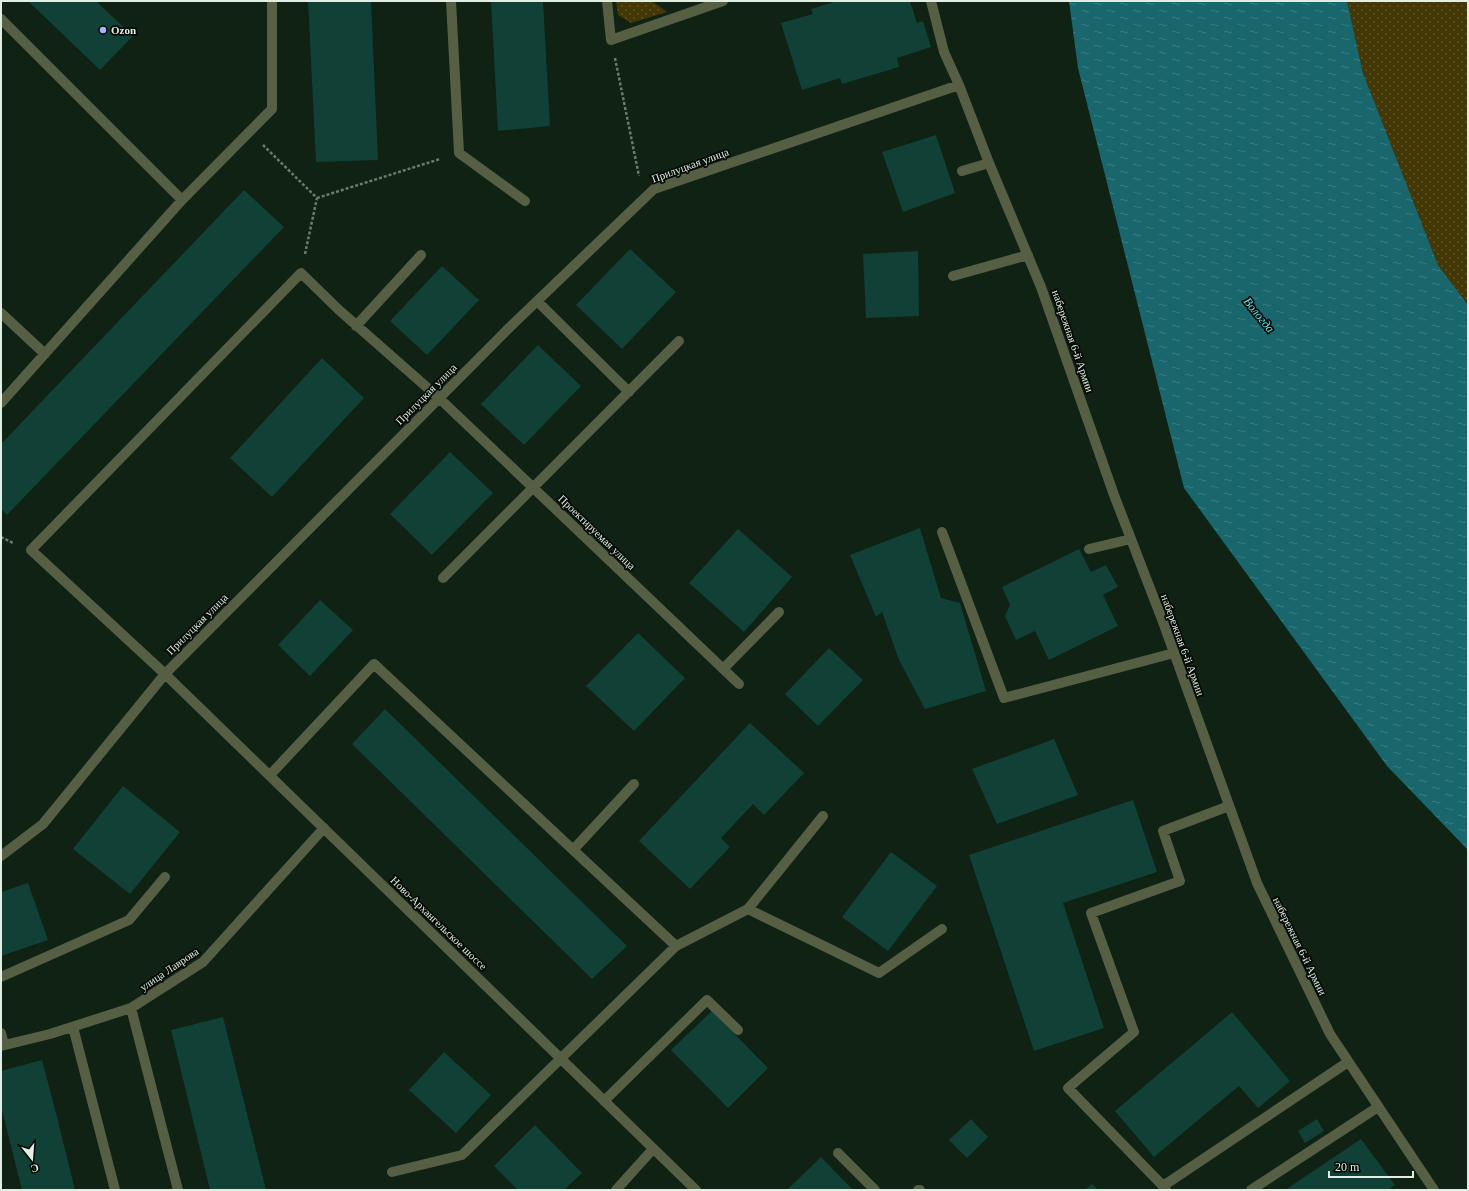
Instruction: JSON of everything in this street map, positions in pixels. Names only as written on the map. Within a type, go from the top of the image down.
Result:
[{"type":"street","points":[[1,403],[182,200],[272,109],[272,1]]},
{"type":"street","points":[[450,1],[458,153],[525,201]]},
{"type":"street","points":[[607,1],[611,40],[723,1]]},
{"type":"street","name":"набережная 6-й Армии","points":[[931,1],[944,52],[959,85],[989,163],[1041,288],[1257,883],[1330,1034],[1434,1190]]},
{"type":"street","points":[[1,19],[182,200]]},
{"type":"street","name":"Прилуцкая улица","points":[[1,856],[43,824],[164,674],[537,301],[654,189],[959,85]]},
{"type":"street","points":[[962,171],[989,163]]},
{"type":"street","points":[[356,326],[422,255]]},
{"type":"street","points":[[953,276],[1028,255]]},
{"type":"street","name":"Проектируемая улица","points":[[301,273],[356,326],[439,398],[739,684]]},
{"type":"street","name":"Ново-Архангельское шоссе","points":[[301,273],[31,550],[270,775],[696,1190]]},
{"type":"street","points":[[537,301],[629,392]]},
{"type":"street","points":[[1,313],[45,354]]},
{"type":"street","points":[[443,578],[679,341]]},
{"type":"street","points":[[942,532],[1004,698],[1174,653]]},
{"type":"street","points":[[1089,550],[1131,539]]},
{"type":"street","points":[[723,669],[779,612]]},
{"type":"street","points":[[270,775],[374,664],[676,946]]},
{"type":"street","points":[[573,850],[634,784]]},
{"type":"street","points":[[1229,806],[1163,831],[1180,880],[1091,913],[1134,1032],[1068,1088],[1165,1188],[1348,1062]]},
{"type":"street","points":[[392,1172],[462,1155],[676,946],[748,909],[823,816]]},
{"type":"street","name":"улица Лаврова","points":[[2,1046],[73,1027],[131,1008],[203,962],[324,828]]},
{"type":"street","points":[[1,977],[129,920],[165,877]]},
{"type":"street","points":[[748,909],[879,974],[942,930]]},
{"type":"street","points":[[604,1101],[707,1000],[738,1030]]},
{"type":"street","points":[[131,1008],[178,1190]]},
{"type":"street","points":[[73,1027],[115,1190]]},
{"type":"street","points":[[1,1033],[2,1046]]},
{"type":"street","points":[[1250,1190],[1378,1107]]},
{"type":"street","points":[[616,1190],[653,1149]]},
{"type":"street","points":[[838,1153],[875,1190]]},
{"type":"path","points":[[611,40],[644,199]]},
{"type":"path","points":[[250,131],[317,198]]},
{"type":"path","points":[[317,198],[458,153]]},
{"type":"path","points":[[301,273],[317,198]]},
{"type":"shaded area","points":[[616,1],[652,1],[667,12],[631,23],[618,15]]},
{"type":"shaded area","points":[[1347,1],[1468,1],[1468,305],[1438,265],[1363,73]]},
{"type":"water","name":"Вологда","points":[[1069,1],[1347,1],[1363,73],[1438,265],[1468,305],[1468,850],[1387,766],[1184,488],[1078,68]]},
{"type":"building","points":[[28,1],[96,1],[133,36],[100,70]]},
{"type":"building","points":[[308,1],[371,1],[378,160],[316,162]]},
{"type":"building","points":[[491,1],[543,1],[550,126],[498,131]]},
{"type":"building","points":[[837,1],[910,1],[917,23],[923,21],[931,47],[897,58],[899,67],[842,84],[840,78],[802,90],[781,23],[813,14],[811,9]]},
{"type":"building","points":[[936,135],[955,193],[903,212],[882,152]]},
{"type":"building","points":[[244,190],[284,227],[7,515],[1,509],[1,444]]},
{"type":"building","points":[[630,249],[676,292],[622,349],[576,305]]},
{"type":"building","points":[[918,251],[919,316],[866,318],[863,254]]},
{"type":"building","points":[[442,266],[479,300],[427,355],[390,321]]},
{"type":"building","points":[[538,345],[581,386],[524,445],[481,404]]},
{"type":"building","points":[[322,358],[364,398],[272,497],[230,458]]},
{"type":"building","points":[[450,452],[493,493],[432,555],[390,514]]},
{"type":"building","points":[[920,528],[941,598],[960,603],[986,691],[925,709],[899,660],[882,612],[876,617],[850,555]]},
{"type":"building","points":[[738,529],[792,577],[744,632],[689,583]]},
{"type":"building","points":[[1079,549],[1091,572],[1106,565],[1118,587],[1103,595],[1118,626],[1049,660],[1035,631],[1016,640],[1005,616],[1010,605],[1002,587]]},
{"type":"building","points":[[320,600],[353,630],[310,676],[278,645]]},
{"type":"building","points":[[638,633],[685,678],[634,731],[586,686]]},
{"type":"building","points":[[829,648],[863,680],[818,726],[785,694]]},
{"type":"building","points":[[385,709],[627,946],[592,979],[352,744]]},
{"type":"building","points":[[750,723],[804,773],[764,815],[753,804],[721,838],[730,847],[690,889],[639,841]]},
{"type":"building","points":[[1054,739],[1078,795],[997,824],[972,769]]},
{"type":"building","points":[[123,786],[180,832],[130,894],[73,849]]},
{"type":"building","points":[[1133,800],[1157,872],[1063,903],[1104,1028],[1034,1051],[969,855]]},
{"type":"building","points":[[891,852],[937,886],[888,951],[842,917]]},
{"type":"building","points":[[28,883],[48,940],[1,956],[1,892]]},
{"type":"building","points":[[712,1011],[768,1068],[728,1108],[671,1050]]},
{"type":"building","points":[[1232,1012],[1290,1081],[1258,1108],[1239,1086],[1154,1157],[1115,1111]]},
{"type":"building","points":[[223,1017],[266,1190],[210,1190],[171,1030]]},
{"type":"building","points":[[444,1052],[491,1095],[456,1133],[409,1090]]},
{"type":"building","points":[[42,1060],[75,1190],[22,1190],[1,1106],[1,1071]]},
{"type":"building","points":[[971,1119],[988,1137],[967,1158],[949,1140]]},
{"type":"building","points":[[1317,1119],[1324,1131],[1305,1143],[1298,1131]]},
{"type":"building","points":[[535,1125],[582,1173],[564,1190],[518,1190],[494,1166]]},
{"type":"building","points":[[1361,1139],[1395,1185],[1389,1190],[1285,1190]]},
{"type":"building","points":[[821,1157],[853,1190],[787,1190]]},
{"type":"building","points":[[1092,1184],[1098,1190],[1085,1190]]},
{"type":"place","name":"Ozon","points":[[103,30]]}]
